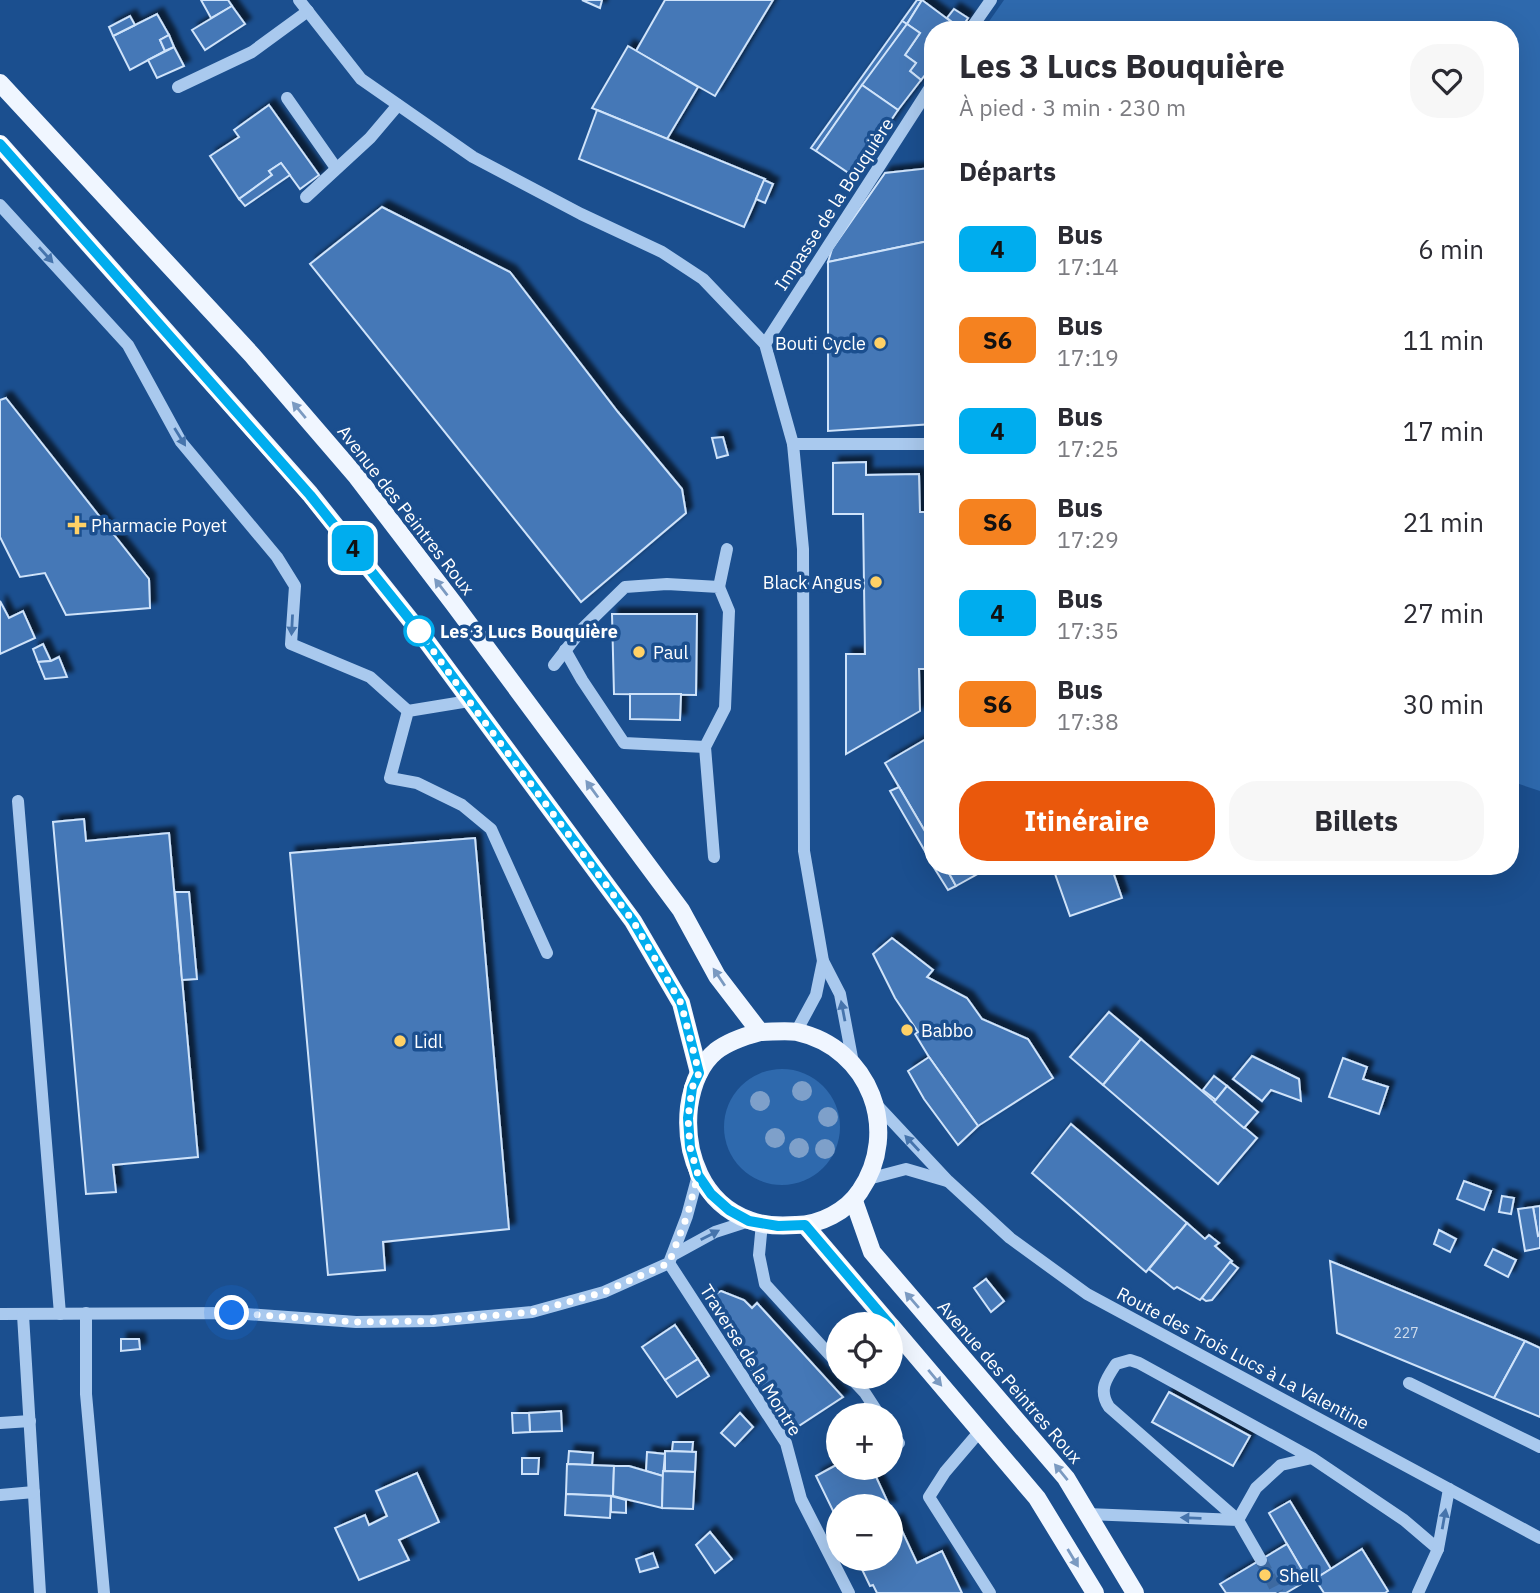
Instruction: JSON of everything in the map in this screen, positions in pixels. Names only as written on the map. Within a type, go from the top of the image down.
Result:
[{"type":"main road","name":"Avenue des Peintres Roux","points":[[0,83],[253,355],[357,477],[681,910],[717,976],[760,1032]]},
{"type":"main road","points":[[0,144],[310,495],[419,631],[633,921],[681,1003],[699,1073]]},
{"type":"main road","points":[[760,1032],[796,1032],[827,1043],[853,1063],[867,1082],[876,1104],[879,1142],[868,1179],[853,1200],[831,1216],[805,1225],[778,1226],[756,1222],[729,1210],[711,1194],[698,1175],[690,1147],[688,1118],[692,1088],[715,1051],[738,1038],[760,1032]]},
{"type":"main road","name":"Avenue des Peintres Roux","points":[[853,1200],[872,1252],[1066,1478],[1135,1593]]},
{"type":"main road","points":[[805,1225],[879,1312]]},
{"type":"main road","points":[[903,1340],[1037,1498],[1095,1593]]},
{"type":"street","points":[[976,21],[991,0]]},
{"type":"street","points":[[178,87],[252,52],[304,5],[362,79],[473,157],[581,214],[663,253],[703,279],[765,344],[793,444],[803,549],[804,851],[823,961],[840,994],[853,1063]]},
{"type":"street","points":[[287,98],[337,168]]},
{"type":"street","name":"Impasse de la Bouquière","points":[[765,344],[924,102]]},
{"type":"street","points":[[306,197],[370,138],[398,105]]},
{"type":"street","points":[[0,205],[128,345],[181,442],[277,556],[295,586],[292,644],[370,677],[408,710],[469,701]]},
{"type":"street","points":[[793,444],[924,444]]},
{"type":"street","points":[[714,858],[705,747],[725,708],[729,611],[719,587],[727,549]]},
{"type":"street","points":[[554,664],[583,628],[625,587],[667,584],[719,587]]},
{"type":"street","points":[[565,650],[624,743],[705,747]]},
{"type":"street","points":[[408,710],[390,778],[417,783],[462,804],[491,829],[547,953]]},
{"type":"street","points":[[18,801],[60,1314]]},
{"type":"street","points":[[796,1032],[816,995],[823,961]]},
{"type":"street","name":"Route des Trois Lucs à La Valentine","points":[[876,1104],[948,1181],[1010,1238],[1087,1294],[1539,1536]]},
{"type":"street","name":"Route des Trois Lucs à La Valentine","points":[[868,1179],[906,1169],[948,1181]]},
{"type":"street","points":[[671,1259],[698,1175]]},
{"type":"street","points":[[0,1314],[232,1313],[356,1322],[433,1321],[532,1312],[604,1292],[671,1259],[715,1232],[756,1222],[765,1284],[826,1351]]},
{"type":"street","name":"Traverse de la Montre","points":[[671,1259],[786,1443],[801,1499],[849,1593]]},
{"type":"street","points":[[86,1313],[86,1394],[104,1593]]},
{"type":"street","points":[[23,1315],[40,1593]]},
{"type":"street","points":[[1261,1560],[1238,1520],[1109,1408],[1103,1399],[1104,1382],[1116,1364],[1130,1360],[1139,1363],[1312,1458],[1404,1520],[1438,1549]]},
{"type":"street","points":[[1409,1383],[1540,1447]]},
{"type":"street","points":[[0,1423],[30,1421]]},
{"type":"street","points":[[980,1431],[945,1472],[929,1497],[990,1593]]},
{"type":"street","points":[[1238,1520],[1256,1488],[1282,1465],[1312,1458]]},
{"type":"street","points":[[1418,1593],[1438,1549],[1449,1489]]},
{"type":"street","points":[[0,1495],[34,1492]]},
{"type":"street","points":[[1087,1514],[1238,1520]]},
{"type":"shaded area","points":[[1004,0],[1540,0],[1540,791],[1519,784],[1519,21],[989,21]]},
{"type":"shaded area","points":[[782,1069],[804,1074],[823,1086],[835,1105],[840,1127],[835,1149],[823,1168],[804,1180],[782,1185],[760,1180],[741,1168],[729,1149],[724,1127],[729,1105],[741,1086],[760,1074]]},
{"type":"building","points":[[201,0],[228,0],[232,6],[211,18]]},
{"type":"building","points":[[582,0],[602,0],[600,8]]},
{"type":"building","points":[[665,0],[773,0],[715,96],[636,51]]},
{"type":"building","points":[[917,0],[922,0],[907,24],[902,21]]},
{"type":"building","points":[[922,0],[950,21],[924,21],[924,76],[921,80],[910,71],[916,63],[905,55],[920,33],[907,24]]},
{"type":"building","points":[[232,6],[245,24],[205,50],[192,30]]},
{"type":"building","points":[[954,9],[968,18],[966,21],[951,21],[947,18]]},
{"type":"building","points":[[157,14],[169,35],[160,40],[165,51],[130,70],[113,36]]},
{"type":"building","points":[[130,16],[135,25],[113,36],[109,27]]},
{"type":"building","points":[[902,21],[907,24],[816,151],[811,148]]},
{"type":"building","points":[[907,24],[920,33],[905,55],[916,63],[910,71],[921,80],[898,110],[862,85]]},
{"type":"building","points":[[169,35],[174,47],[165,51],[160,40]]},
{"type":"building","points":[[628,46],[698,87],[667,139],[592,108]]},
{"type":"building","points":[[174,47],[184,66],[157,78],[148,60]]},
{"type":"building","points":[[862,85],[898,110],[853,176],[816,151]]},
{"type":"building","points":[[269,105],[319,175],[300,189],[281,163],[269,171],[272,175],[239,199],[210,156],[239,137],[234,130]]},
{"type":"building","points":[[597,110],[765,179],[744,227],[579,159]]},
{"type":"building","points":[[281,163],[290,175],[245,206],[239,199],[272,175],[269,171]]},
{"type":"building","points":[[924,169],[924,242],[828,262],[832,249],[885,173]]},
{"type":"building","points":[[764,180],[773,184],[765,203],[756,199]]},
{"type":"building","points":[[382,207],[510,272],[618,412],[682,489],[686,513],[581,602],[310,264]]},
{"type":"building","name":"Bouti Cycle","points":[[924,242],[924,425],[828,431],[828,262]]},
{"type":"building","points":[[6,398],[149,579],[150,608],[66,615],[45,573],[20,577],[0,537],[0,400]]},
{"type":"building","points":[[723,437],[728,455],[717,458],[712,438]]},
{"type":"building","points":[[866,462],[866,475],[919,474],[920,512],[924,512],[924,669],[919,669],[920,711],[846,754],[846,654],[865,654],[863,514],[833,514],[833,463]]},
{"type":"building","points":[[0,601],[9,618],[23,611],[35,638],[0,654]]},
{"type":"building","points":[[612,614],[697,614],[696,695],[614,694]]},
{"type":"building","points":[[43,644],[51,661],[38,662],[33,649]]},
{"type":"building","points":[[59,657],[67,677],[45,679],[38,662]]},
{"type":"building","points":[[630,694],[681,694],[680,720],[630,719]]},
{"type":"building","points":[[924,740],[924,830],[885,763]]},
{"type":"building","points":[[899,787],[924,830],[924,850],[890,791]]},
{"type":"building","points":[[84,819],[86,841],[169,833],[198,1157],[113,1165],[116,1192],[86,1194],[53,822]]},
{"type":"building","name":"Lidl","points":[[475,838],[509,1229],[383,1242],[385,1270],[328,1275],[290,853]]},
{"type":"building","points":[[939,875],[950,875],[956,886],[948,890]]},
{"type":"building","points":[[950,875],[976,875],[956,886]]},
{"type":"building","points":[[1055,875],[1114,875],[1122,898],[1070,916]]},
{"type":"building","points":[[175,892],[189,892],[197,979],[182,980]]},
{"type":"building","points":[[892,938],[933,970],[927,977],[967,998],[982,1019],[1028,1039],[1053,1078],[978,1126],[929,1057],[915,1034],[918,1032],[895,998],[873,954]]},
{"type":"building","points":[[1109,1012],[1141,1039],[1103,1085],[1070,1057]]},
{"type":"building","points":[[1141,1039],[1257,1138],[1218,1184],[1103,1085]]},
{"type":"building","points":[[1252,1056],[1299,1079],[1301,1101],[1271,1090],[1262,1101],[1233,1079]]},
{"type":"building","points":[[929,1057],[978,1126],[958,1145],[924,1099],[908,1071]]},
{"type":"building","points":[[1343,1058],[1367,1067],[1363,1079],[1388,1087],[1379,1114],[1329,1097]]},
{"type":"building","points":[[1214,1076],[1227,1086],[1216,1100],[1203,1090]]},
{"type":"building","points":[[1227,1086],[1258,1112],[1244,1128],[1214,1102]]},
{"type":"building","points":[[1071,1124],[1187,1223],[1146,1272],[1032,1173]]},
{"type":"building","points":[[1464,1181],[1491,1191],[1484,1210],[1457,1199]]},
{"type":"building","points":[[1502,1196],[1514,1198],[1511,1214],[1499,1212]]},
{"type":"building","points":[[1540,1206],[1540,1235],[1538,1236],[1533,1207]]},
{"type":"building","points":[[1533,1207],[1538,1236],[1540,1235],[1540,1248],[1525,1251],[1518,1209]]},
{"type":"building","points":[[1187,1223],[1205,1239],[1209,1235],[1219,1243],[1215,1246],[1232,1261],[1200,1300],[1177,1287],[1174,1289],[1149,1269]]},
{"type":"building","points":[[1439,1230],[1456,1239],[1450,1252],[1434,1244]]},
{"type":"building","points":[[1493,1249],[1516,1260],[1508,1277],[1485,1265]]},
{"type":"building","points":[[1330,1261],[1525,1341],[1494,1398],[1337,1333]]},
{"type":"building","points":[[1230,1262],[1238,1268],[1212,1300],[1206,1301],[1202,1298]]},
{"type":"building","points":[[986,1279],[1004,1301],[991,1312],[974,1288]]},
{"type":"building","points":[[721,1291],[744,1300],[752,1308],[757,1303],[826,1378],[826,1389],[836,1389],[843,1397],[834,1403],[826,1403],[826,1408],[791,1431],[706,1300]]},
{"type":"building","points":[[675,1325],[698,1359],[665,1380],[642,1347]]},
{"type":"building","points":[[121,1339],[139,1339],[140,1349],[121,1351]]},
{"type":"building","points":[[1525,1341],[1540,1348],[1540,1417],[1494,1398]]},
{"type":"building","points":[[698,1359],[709,1376],[677,1397],[665,1380]]},
{"type":"building","points":[[1169,1392],[1250,1436],[1233,1466],[1152,1422]]},
{"type":"building","points":[[561,1411],[562,1431],[530,1432],[529,1413]]},
{"type":"building","points":[[512,1413],[529,1413],[530,1432],[513,1433]]},
{"type":"building","points":[[740,1413],[753,1427],[735,1446],[721,1433]]},
{"type":"building","points":[[673,1442],[693,1442],[692,1452],[672,1451]]},
{"type":"building","points":[[569,1451],[593,1453],[592,1465],[568,1464]]},
{"type":"building","points":[[665,1451],[696,1452],[695,1472],[665,1471]]},
{"type":"building","points":[[647,1452],[665,1454],[663,1476],[646,1471]]},
{"type":"building","points":[[522,1458],[539,1458],[538,1474],[522,1474]]},
{"type":"building","points":[[567,1464],[614,1466],[613,1496],[566,1494]]},
{"type":"building","points":[[614,1466],[629,1466],[663,1476],[662,1508],[613,1496]]},
{"type":"building","points":[[663,1471],[695,1472],[693,1509],[662,1508]]},
{"type":"building","points":[[826,1471],[826,1480],[878,1480],[884,1494],[826,1494],[826,1496],[816,1476]]},
{"type":"building","points":[[417,1473],[439,1522],[399,1540],[409,1560],[359,1580],[335,1528],[365,1515],[369,1525],[387,1516],[376,1491]]},
{"type":"building","points":[[566,1494],[611,1496],[610,1518],[565,1515]]},
{"type":"building","points":[[611,1496],[626,1500],[626,1513],[611,1512]]},
{"type":"building","points":[[1290,1501],[1331,1569],[1309,1582],[1269,1513]]},
{"type":"building","points":[[710,1532],[732,1559],[715,1573],[696,1545]]},
{"type":"building","points":[[903,1533],[917,1563],[942,1551],[962,1593],[877,1593],[873,1585],[870,1586],[863,1571],[903,1571]]},
{"type":"building","points":[[1287,1544],[1308,1580],[1286,1593],[1226,1593],[1220,1584]]},
{"type":"building","points":[[1362,1549],[1388,1591],[1324,1593],[1315,1579]]},
{"type":"building","points":[[653,1553],[658,1567],[640,1572],[636,1559]]},
{"type":"tunnel","points":[[1261,1560],[1278,1593]]},
{"type":"bus line","name":"4","points":[[0,144],[310,495],[419,631],[633,921],[681,1003],[699,1073],[692,1088],[688,1118],[690,1147],[698,1175],[711,1194],[729,1210],[749,1221],[778,1226],[805,1225],[879,1312]]},
{"type":"place","name":"Bouti Cycle","points":[[880,343]]},
{"type":"place","name":"Pharmacie Poyet","points":[[77,525]]},
{"type":"place","name":"Black Angus","points":[[876,582]]},
{"type":"place","name":"Les 3 Lucs Bouquière","points":[[419,631]]},
{"type":"place","name":"Paul","points":[[639,652]]},
{"type":"place","name":"Babbo","points":[[907,1030]]},
{"type":"place","name":"Lidl","points":[[400,1041]]},
{"type":"place","name":"Shell","points":[[1265,1575]]},
{"type":"route","points":[[232,1313],[356,1322],[433,1321],[532,1312],[604,1292],[669,1263],[687,1216],[698,1175],[690,1147],[688,1118],[692,1088],[699,1073],[681,1003],[633,921],[419,631]]}]
